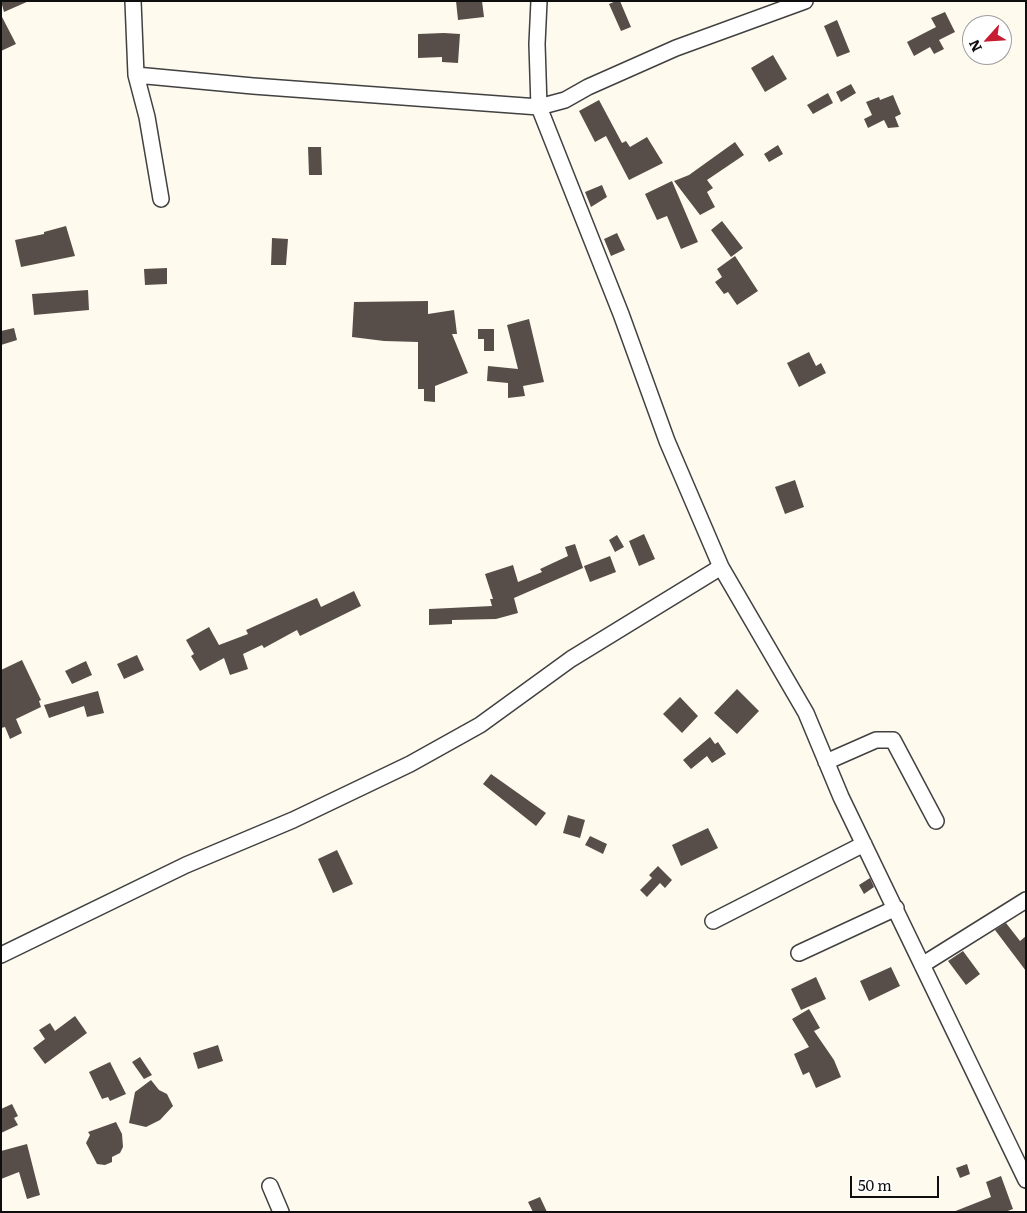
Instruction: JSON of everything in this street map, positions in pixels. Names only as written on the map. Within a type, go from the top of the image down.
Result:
[{"type":"street","points":[[133,1],[136,75],[147,117],[161,198]]},
{"type":"street","points":[[539,1],[537,44],[539,106],[621,314],[667,441],[721,567],[806,713],[826,762],[864,844],[1026,1180]]},
{"type":"street","points":[[136,75],[253,86],[539,106],[565,100],[588,87],[676,48],[805,1]]},
{"type":"street","points":[[1,956],[186,865],[293,820],[410,764],[480,725],[571,659],[721,567]]},
{"type":"street","points":[[826,762],[876,740],[893,740],[936,821]]},
{"type":"street","points":[[713,921],[864,844]]},
{"type":"street","points":[[922,965],[1026,900]]},
{"type":"street","points":[[799,953],[896,908]]},
{"type":"street","points":[[270,1186],[280,1212]]},
{"type":"building","points":[[1,1],[29,1],[4,12]]},
{"type":"building","points":[[456,1],[482,1],[484,17],[458,20]]},
{"type":"building","points":[[620,1],[631,27],[621,31],[609,4]]},
{"type":"building","points":[[945,12],[955,32],[939,40],[944,49],[934,54],[930,47],[914,56],[907,42],[936,27],[931,18]]},
{"type":"building","points":[[1,15],[16,44],[1,51]]},
{"type":"building","points":[[837,20],[850,52],[837,57],[824,26]]},
{"type":"building","points":[[418,34],[460,34],[458,63],[442,62],[442,57],[418,58]]},
{"type":"building","points":[[773,55],[787,79],[765,92],[751,68]]},
{"type":"building","points":[[851,84],[856,93],[841,102],[836,92]]},
{"type":"building","points":[[828,93],[833,103],[813,114],[807,105]]},
{"type":"building","points":[[893,95],[901,114],[895,117],[899,127],[888,128],[884,120],[868,128],[864,119],[872,115],[866,102],[879,97],[880,100]]},
{"type":"building","points":[[599,100],[622,143],[626,141],[630,147],[647,137],[663,163],[629,180],[606,136],[595,142],[579,111]]},
{"type":"building","points":[[735,142],[744,155],[707,180],[713,188],[707,192],[715,207],[700,215],[674,181],[689,175]]},
{"type":"building","points":[[778,145],[783,154],[769,162],[764,154]]},
{"type":"building","points":[[308,147],[321,147],[322,175],[309,175]]},
{"type":"building","points":[[672,181],[698,242],[681,249],[667,216],[657,220],[645,194]]},
{"type":"building","points":[[602,185],[607,197],[591,207],[585,192]]},
{"type":"building","points":[[722,221],[743,248],[731,257],[711,230]]},
{"type":"building","points":[[66,226],[75,256],[21,267],[15,240],[44,234],[44,232]]},
{"type":"building","points":[[617,233],[625,250],[611,256],[604,239]]},
{"type":"building","points":[[272,238],[288,239],[286,265],[271,265]]},
{"type":"building","points":[[735,256],[758,291],[737,305],[728,292],[724,294],[715,282],[722,277],[717,269]]},
{"type":"building","points":[[167,268],[167,284],[145,285],[144,269]]},
{"type":"building","points":[[88,290],[89,310],[34,315],[32,294]]},
{"type":"building","points":[[428,301],[428,314],[454,310],[457,334],[452,334],[468,373],[435,386],[435,402],[424,401],[424,389],[418,389],[418,342],[384,341],[352,337],[354,302]]},
{"type":"building","points":[[529,319],[544,382],[523,386],[525,396],[508,398],[508,383],[487,381],[488,366],[518,369],[507,325]]},
{"type":"building","points":[[14,328],[17,340],[1,345],[1,331]]},
{"type":"building","points":[[478,329],[494,329],[494,351],[484,351],[484,339],[478,339]]},
{"type":"building","points":[[809,352],[816,366],[821,363],[826,373],[799,387],[787,363]]},
{"type":"building","points":[[795,480],[804,507],[785,514],[775,487]]},
{"type":"building","points":[[644,534],[655,559],[639,566],[629,541]]},
{"type":"building","points":[[617,535],[624,547],[615,552],[609,540]]},
{"type":"building","points":[[575,544],[583,568],[514,598],[518,613],[496,619],[452,620],[452,624],[429,625],[429,609],[492,606],[490,599],[493,599],[485,574],[513,565],[518,582],[542,572],[540,569],[568,556],[565,547]]},
{"type":"building","points":[[610,556],[616,572],[590,582],[584,566]]},
{"type":"building","points":[[354,591],[361,606],[300,636],[297,630],[264,648],[262,645],[243,654],[248,669],[230,675],[224,658],[200,671],[191,656],[194,654],[186,640],[209,627],[219,645],[248,634],[246,630],[317,598],[321,607]]},
{"type":"building","points":[[137,655],[144,670],[124,679],[117,664]]},
{"type":"building","points":[[22,660],[41,700],[39,701],[41,707],[16,719],[22,733],[10,739],[5,727],[1,728],[1,670]]},
{"type":"building","points":[[86,661],[92,675],[72,684],[65,671]]},
{"type":"building","points":[[737,689],[759,711],[737,734],[714,713]]},
{"type":"building","points":[[98,691],[104,713],[87,717],[84,706],[49,718],[44,705]]},
{"type":"building","points":[[680,697],[698,716],[682,733],[663,714]]},
{"type":"building","points":[[710,737],[715,744],[718,742],[726,754],[712,763],[707,756],[691,769],[683,760]]},
{"type":"building","points":[[491,774],[546,813],[536,826],[483,784]]},
{"type":"building","points":[[568,815],[585,820],[580,838],[563,833]]},
{"type":"building","points":[[708,828],[718,848],[681,866],[672,845]]},
{"type":"building","points":[[590,836],[607,844],[603,854],[585,845]]},
{"type":"building","points":[[337,850],[353,884],[333,893],[318,859]]},
{"type":"building","points":[[658,866],[672,880],[665,888],[660,883],[647,897],[640,890],[652,878],[649,875]]},
{"type":"building","points":[[870,878],[874,887],[864,894],[859,885]]},
{"type":"building","points":[[1006,923],[1020,941],[1026,936],[1026,971],[995,930]]},
{"type":"building","points":[[963,951],[980,974],[966,985],[948,961]]},
{"type":"building","points":[[891,967],[900,986],[869,1001],[860,981]]},
{"type":"building","points":[[816,977],[826,999],[801,1010],[791,989]]},
{"type":"building","points":[[809,1009],[820,1028],[814,1031],[834,1060],[841,1077],[816,1088],[809,1072],[803,1075],[794,1054],[809,1047],[792,1019]]},
{"type":"building","points":[[75,1016],[87,1033],[45,1064],[33,1048],[45,1039],[39,1030],[50,1023],[55,1031]]},
{"type":"building","points":[[218,1045],[223,1061],[198,1069],[193,1053]]},
{"type":"building","points":[[140,1057],[152,1075],[144,1079],[132,1062]]},
{"type":"building","points":[[110,1062],[126,1094],[110,1101],[108,1097],[102,1099],[89,1072]]},
{"type":"building","points":[[151,1080],[159,1090],[167,1094],[173,1106],[160,1120],[146,1127],[129,1123],[135,1092]]},
{"type":"building","points":[[12,1104],[18,1116],[14,1118],[18,1125],[1,1133],[1,1109]]},
{"type":"building","points":[[116,1122],[122,1134],[123,1147],[120,1153],[112,1157],[112,1162],[105,1165],[97,1164],[86,1143],[90,1135],[88,1132]]},
{"type":"building","points":[[27,1144],[40,1195],[27,1199],[19,1172],[1,1179],[1,1151]]},
{"type":"building","points":[[967,1164],[970,1174],[960,1178],[956,1168]]},
{"type":"building","points":[[1001,1176],[1013,1209],[1005,1212],[953,1212],[991,1197],[986,1182]]},
{"type":"building","points":[[540,1197],[547,1212],[533,1212],[528,1202]]}]
